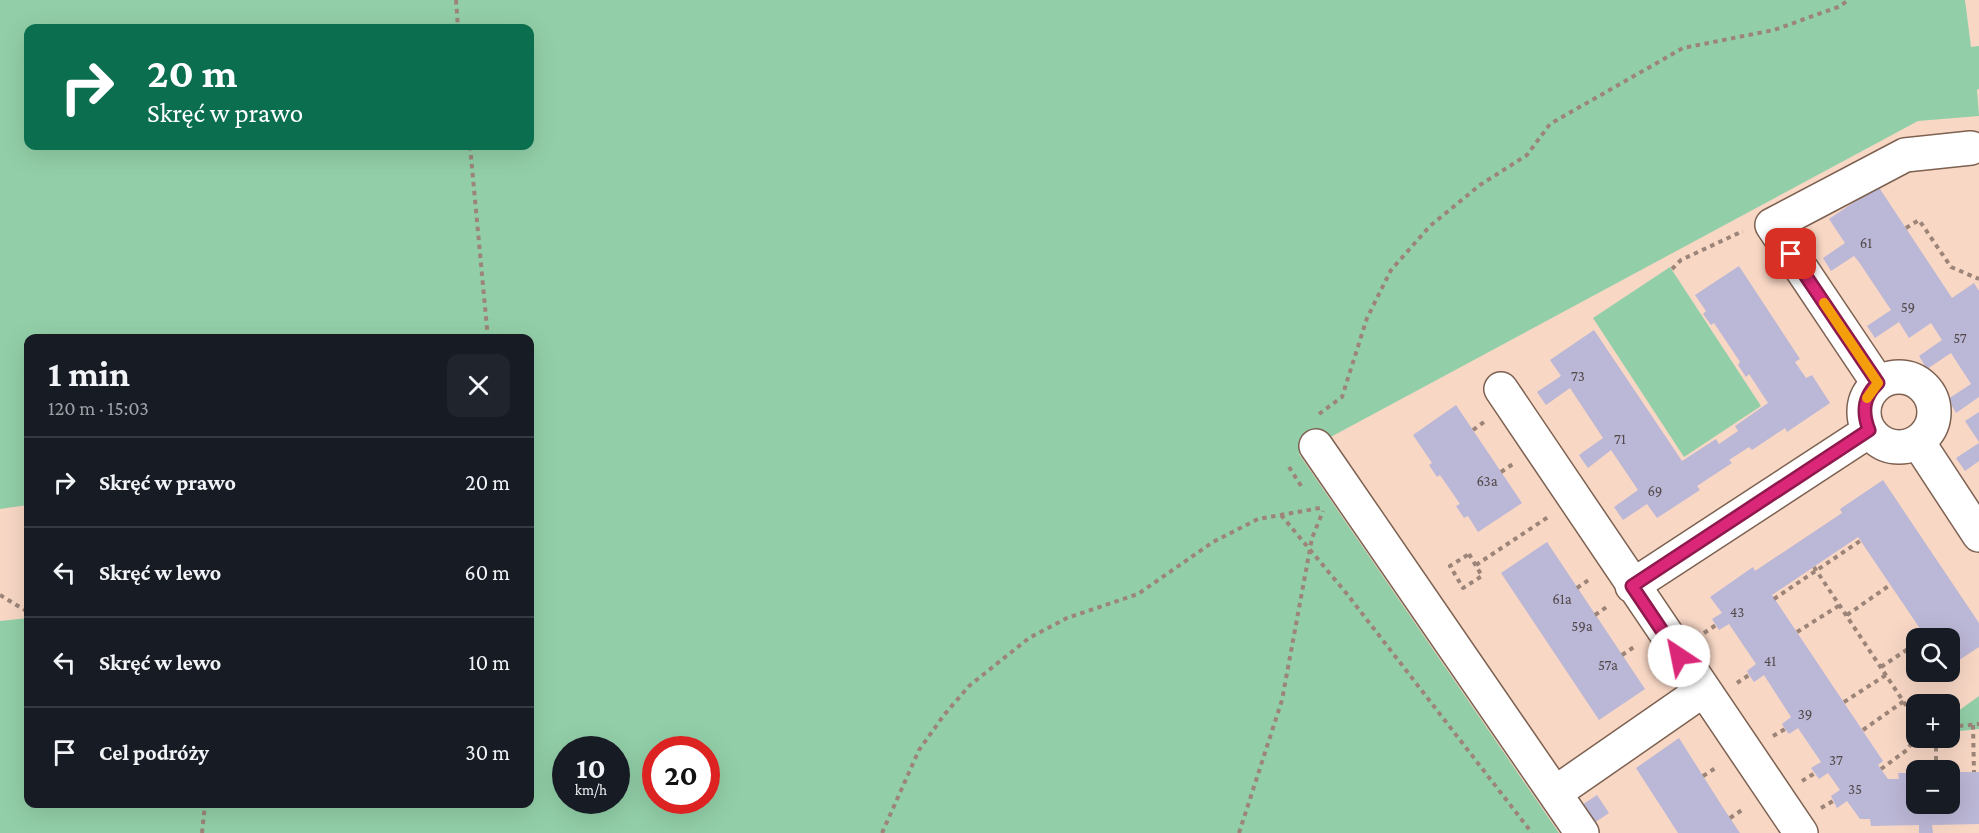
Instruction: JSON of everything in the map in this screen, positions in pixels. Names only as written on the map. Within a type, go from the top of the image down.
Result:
[{"type":"lane","points":[[1878,383],[1772,225],[1905,155],[1971,148]]},
{"type":"lane","points":[[1893,377],[1904,377],[1924,386],[1931,395],[1934,419],[1930,431],[1918,442],[1899,448],[1887,446],[1876,440],[1869,430],[1864,409],[1867,398],[1878,383],[1893,377]]},
{"type":"lane","points":[[1501,389],[1702,691],[1801,833]]},
{"type":"lane","points":[[1632,586],[1869,430]]},
{"type":"lane","points":[[1315,432],[1582,833]]},
{"type":"lane","points":[[1918,442],[1979,535]]},
{"type":"lane","points":[[1556,793],[1702,691]]},
{"type":"path","points":[[456,0],[459,24]]},
{"type":"path","points":[[1315,432],[1342,397],[1367,318],[1391,270],[1430,226],[1480,185],[1527,155],[1550,124],[1683,48],[1774,30],[1838,7],[1849,0]]},
{"type":"path","points":[[470,150],[488,334]]},
{"type":"path","points":[[1906,228],[1919,220],[1951,267],[1979,279]]},
{"type":"path","points":[[1671,268],[1682,260],[1755,225],[1772,225]]},
{"type":"path","points":[[1288,462],[1290,471],[1309,496]]},
{"type":"path","points":[[1315,502],[1325,507]]},
{"type":"path","points":[[882,833],[919,750],[944,715],[969,686],[1029,638],[1067,618],[1138,594],[1213,542],[1258,519],[1325,507]]},
{"type":"path","points":[[1239,833],[1282,700],[1310,548],[1316,523],[1325,507]]},
{"type":"path","points":[[1476,565],[1552,514]]},
{"type":"path","points":[[1281,515],[1310,548],[1532,833]]},
{"type":"path","points":[[1774,598],[1860,541]]},
{"type":"path","points":[[1443,570],[1469,554],[1482,576],[1464,588],[1450,566]]},
{"type":"path","points":[[1816,569],[1906,704]]},
{"type":"path","points":[[1846,615],[1890,585]]},
{"type":"path","points":[[0,595],[24,610]]},
{"type":"path","points":[[1797,632],[1840,605]]},
{"type":"path","points":[[1881,667],[1906,650]]},
{"type":"path","points":[[1844,702],[1886,675]]},
{"type":"path","points":[[1863,730],[1904,701]]},
{"type":"path","points":[[1960,726],[1979,724]]},
{"type":"path","points":[[1973,725],[1974,772]]},
{"type":"path","points":[[1881,769],[1908,748]]},
{"type":"path","points":[[202,833],[205,808]]},
{"type":"green space","points":[[0,0],[1965,0],[1971,47],[1979,46],[1979,89],[1977,90],[1979,116],[1918,121],[1299,454],[1559,833],[0,833],[0,621],[24,618],[24,808],[534,808],[534,334],[24,334],[24,506],[0,509]]},
{"type":"green space","points":[[1670,267],[1761,406],[1684,457],[1593,318]]},
{"type":"green space","points":[[1979,696],[1979,729],[1960,731],[1960,710]]},
{"type":"building","points":[[1878,186],[1952,298],[1974,283],[1979,291],[1979,397],[1956,413],[1948,399],[1971,384],[1951,353],[1927,369],[1919,356],[1942,340],[1931,323],[1909,338],[1899,322],[1875,338],[1867,326],[1891,310],[1854,256],[1831,271],[1823,258],[1845,243],[1829,219]]},
{"type":"building","points":[[1739,266],[1800,359],[1795,362],[1806,378],[1812,375],[1830,403],[1787,432],[1785,428],[1752,450],[1749,447],[1729,460],[1732,463],[1697,486],[1700,490],[1657,518],[1647,504],[1623,520],[1614,507],[1638,490],[1611,450],[1588,468],[1583,461],[1579,455],[1603,438],[1570,388],[1546,405],[1541,398],[1537,392],[1561,376],[1550,360],[1594,330],[1682,461],[1716,439],[1719,444],[1738,431],[1735,426],[1768,403],[1749,374],[1746,377],[1738,365],[1740,362],[1714,323],[1711,325],[1703,314],[1706,311],[1695,295]]},
{"type":"building","points":[[1456,405],[1522,503],[1478,532],[1468,516],[1464,518],[1456,506],[1460,504],[1440,475],[1437,477],[1429,465],[1432,463],[1413,435]]},
{"type":"building","points":[[1979,412],[1979,442],[1965,421]]},
{"type":"building","points":[[1979,443],[1979,461],[1965,471],[1956,458]]},
{"type":"building","points":[[1883,480],[1979,623],[1979,647],[1960,659],[1960,628],[1920,628],[1858,537],[1772,595],[1883,761],[1878,765],[1888,779],[1899,779],[1898,773],[1906,773],[1906,814],[1960,814],[1960,772],[1979,772],[1979,824],[1932,825],[1933,833],[1919,833],[1919,825],[1871,826],[1870,819],[1860,819],[1847,801],[1837,808],[1831,796],[1840,790],[1828,773],[1819,779],[1811,768],[1821,762],[1798,728],[1789,734],[1785,729],[1782,724],[1791,717],[1764,675],[1754,682],[1747,671],[1756,664],[1729,624],[1719,630],[1712,619],[1722,613],[1710,597],[1753,567],[1755,571],[1842,513],[1840,509]]},
{"type":"building","points":[[1547,542],[1645,689],[1599,720],[1501,573]]},
{"type":"building","points":[[1679,738],[1740,833],[1678,833],[1636,768]]},
{"type":"building","points":[[1597,795],[1609,813],[1591,825],[1579,807]]},
{"type":"slow traffic","points":[[1824,303],[1878,383],[1867,398]]},
{"type":"route","points":[[1679,656],[1632,586],[1869,430],[1864,409],[1867,398],[1878,383],[1791,254]]}]
